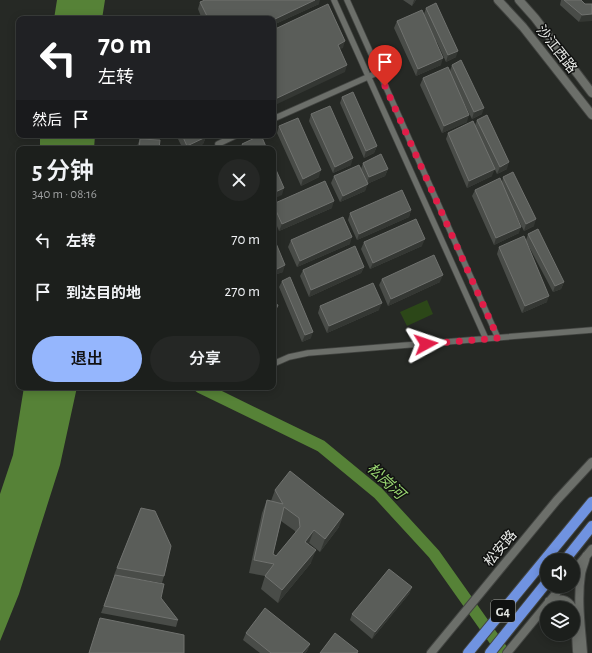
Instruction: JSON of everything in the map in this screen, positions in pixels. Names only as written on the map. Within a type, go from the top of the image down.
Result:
[{"type":"highway","name":"G4","points":[[468,653],[592,502]]},
{"type":"highway","points":[[571,553],[592,526]]},
{"type":"highway","name":"G4","points":[[490,653],[540,591]]},
{"type":"street","points":[[334,0],[486,339]]},
{"type":"street","points":[[347,0],[498,338]]},
{"type":"street","name":"沙江西路","points":[[498,0],[523,27],[592,115]]},
{"type":"street","name":"沙江西路","points":[[519,0],[535,18],[592,93]]},
{"type":"street","points":[[276,118],[379,72]]},
{"type":"street","points":[[218,144],[231,138]]},
{"type":"street","points":[[276,363],[289,357],[308,353],[592,330]]},
{"type":"street","name":"松安路","points":[[432,653],[557,500],[592,462]]},
{"type":"street","points":[[580,563],[592,549]]},
{"type":"street","points":[[583,653],[580,586],[586,556]]},
{"type":"street","points":[[549,601],[556,593]]},
{"type":"street","points":[[549,601],[559,599],[567,601]]},
{"type":"street","points":[[507,653],[540,612]]},
{"type":"street","points":[[576,641],[577,653]]},
{"type":"shaded area","points":[[57,0],[105,0],[102,16],[54,16]]},
{"type":"shaded area","points":[[40,138],[95,138],[94,146],[40,146]]},
{"type":"shaded area","points":[[427,300],[433,314],[407,326],[400,312]]},
{"type":"shaded area","points":[[24,390],[76,390],[60,465],[19,594],[0,641],[0,494],[13,455]]},
{"type":"building","points":[[205,0],[315,0],[276,19],[276,16],[207,16],[200,2]]},
{"type":"building","points":[[564,0],[581,0],[585,4],[592,4],[592,14],[582,15]]},
{"type":"building","points":[[436,3],[458,51],[448,55],[426,8]]},
{"type":"building","points":[[328,4],[345,41],[338,45],[347,65],[276,99],[276,29]]},
{"type":"building","points":[[422,10],[443,58],[418,69],[397,21]]},
{"type":"building","points":[[461,60],[484,108],[474,112],[452,65]]},
{"type":"building","points":[[448,67],[469,115],[444,126],[423,78]]},
{"type":"building","points":[[353,92],[377,146],[366,151],[342,97]]},
{"type":"building","points":[[330,106],[353,158],[335,167],[311,114]]},
{"type":"building","points":[[487,115],[509,162],[500,167],[477,120]]},
{"type":"building","points":[[298,118],[321,170],[303,179],[279,126]]},
{"type":"building","points":[[473,121],[495,169],[469,181],[448,133]]},
{"type":"building","points":[[183,138],[204,138],[187,146]]},
{"type":"building","points":[[255,138],[262,138],[266,146],[243,146],[242,144]]},
{"type":"building","points":[[140,139],[160,140],[159,146],[139,146]]},
{"type":"building","points":[[381,154],[388,169],[369,177],[363,163]]},
{"type":"building","points":[[359,165],[368,184],[343,196],[334,176]]},
{"type":"building","points":[[276,170],[284,188],[276,192]]},
{"type":"building","points":[[513,172],[536,219],[526,224],[503,177]]},
{"type":"building","points":[[500,178],[521,227],[496,238],[475,190]]},
{"type":"building","points":[[325,181],[334,201],[282,224],[276,211],[276,203]]},
{"type":"building","points":[[402,190],[411,210],[359,234],[350,213]]},
{"type":"building","points":[[343,217],[352,237],[300,261],[291,240]]},
{"type":"building","points":[[416,219],[425,239],[373,263],[364,242]]},
{"type":"building","points":[[538,229],[564,282],[555,286],[528,234]]},
{"type":"building","points":[[524,236],[549,296],[525,306],[499,247]]},
{"type":"building","points":[[276,243],[285,265],[277,269],[276,267]]},
{"type":"building","points":[[355,246],[364,267],[311,290],[303,270]]},
{"type":"building","points":[[434,255],[443,275],[391,299],[382,279]]},
{"type":"building","points":[[290,277],[313,332],[305,335],[282,281]]},
{"type":"building","points":[[373,283],[382,303],[329,326],[320,306]]},
{"type":"building","points":[[290,471],[344,514],[325,539],[314,530],[305,542],[316,550],[282,590],[265,576],[274,564],[254,560],[267,500],[283,504],[275,490]],"holes":[[[284,507],[299,518],[300,527],[276,556],[273,554]]]},
{"type":"building","points":[[141,508],[155,511],[171,546],[164,576],[117,568]]},
{"type":"building","points":[[389,569],[412,587],[375,632],[352,614]]},
{"type":"building","points":[[115,575],[164,584],[161,598],[178,620],[104,606]]},
{"type":"building","points":[[265,608],[310,644],[302,653],[271,653],[246,633]]},
{"type":"building","points":[[100,618],[184,635],[184,653],[89,653]]},
{"type":"building","points":[[335,633],[358,651],[357,653],[320,653]]},
{"type":"waterway","name":"松岗河","points":[[206,390],[321,446],[378,493],[434,554],[504,653]]},
{"type":"route","points":[[385,86],[498,338],[426,344]]}]
